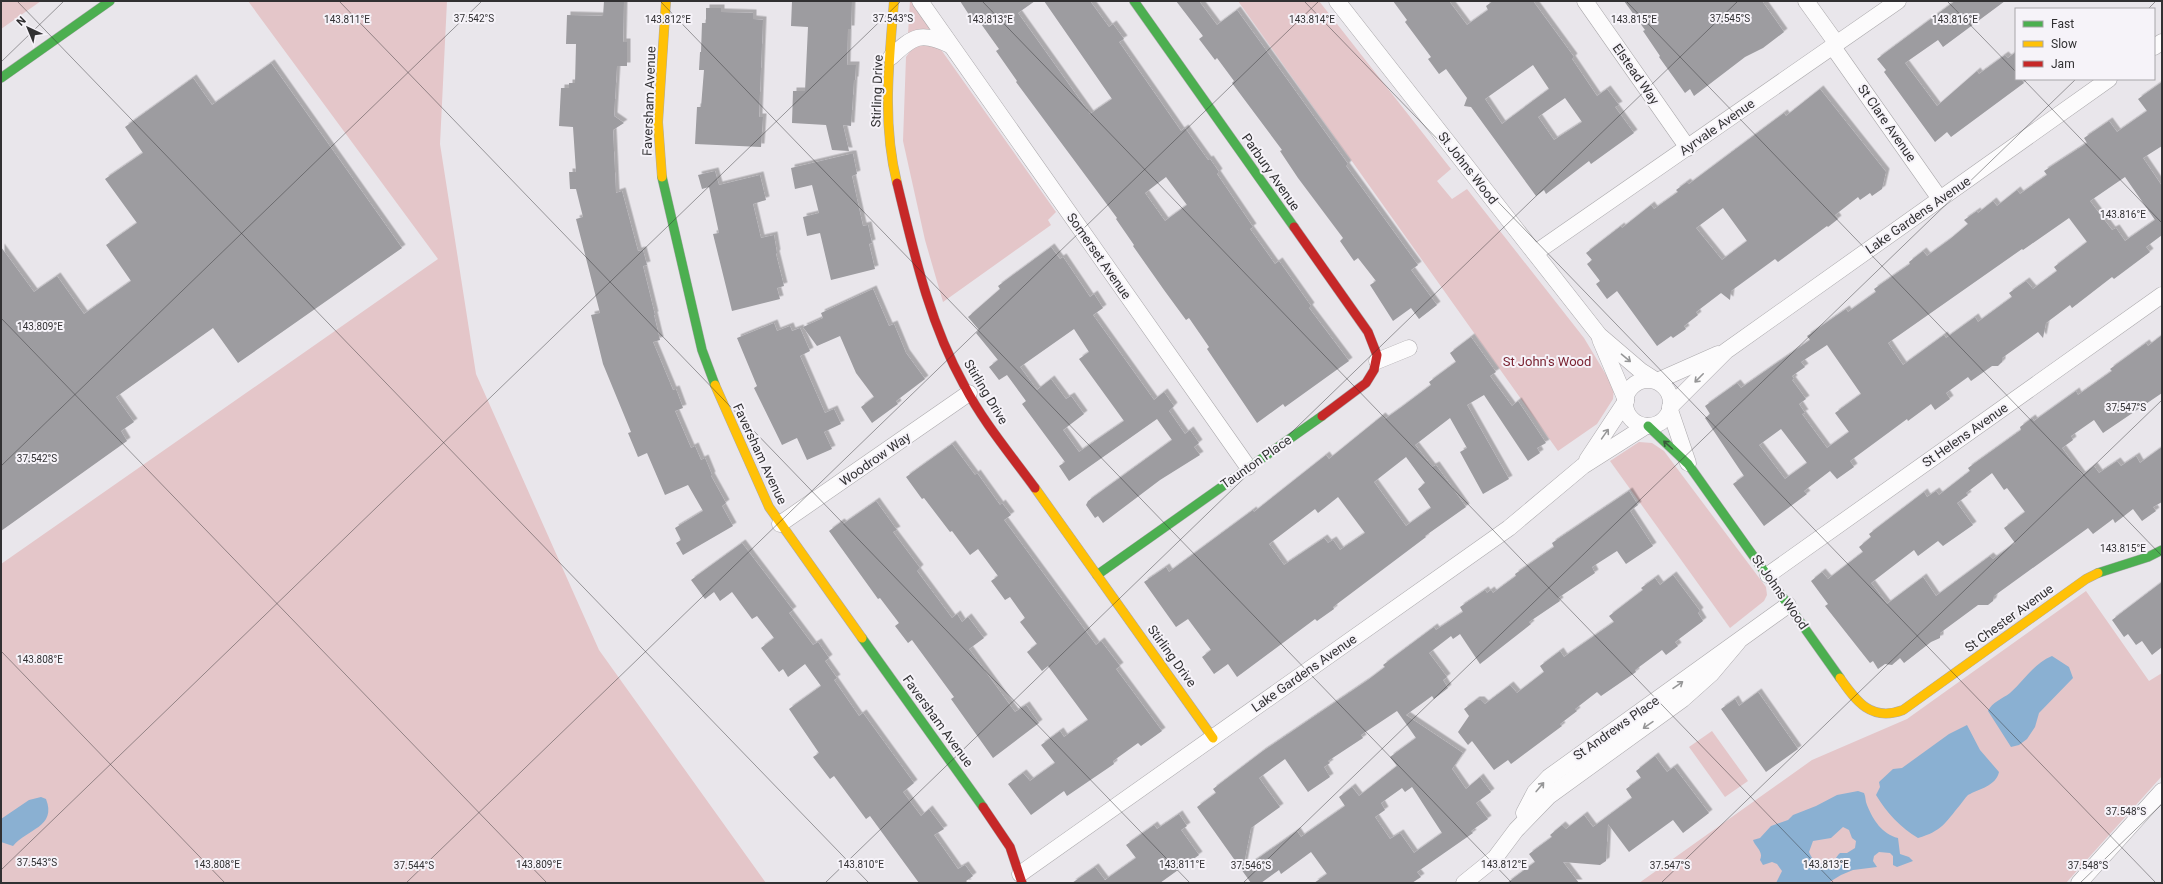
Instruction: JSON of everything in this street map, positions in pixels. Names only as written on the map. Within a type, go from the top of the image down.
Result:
[{"type":"street","points":[[1,78],[110,1]]},
{"type":"street","name":"Faversham Avenue","points":[[666,1],[658,135],[660,162],[664,190],[705,360],[762,493],[780,524],[995,823],[1010,847],[1021,878]]},
{"type":"street","name":"Stirling Drive","points":[[894,1],[889,143],[912,248],[929,305],[954,366],[968,393],[1213,738]]},
{"type":"street","name":"Somerset Avenue","points":[[920,1],[1248,467]]},
{"type":"street","name":"Parbury Avenue","points":[[1134,1],[1368,332],[1376,347],[1377,361]]},
{"type":"street","name":"St Johns Wood","points":[[1337,1],[1599,335],[1641,371],[1656,381]]},
{"type":"street","name":"Elstead Way","points":[[1585,1],[1688,148]]},
{"type":"street","name":"St Clare Avenue","points":[[1806,1],[1940,199]]},
{"type":"street","name":"Ayrvale Avenue","points":[[1535,253],[1898,1]]},
{"type":"street","points":[[891,58],[905,44],[919,37],[932,37],[950,45]]},
{"type":"street","name":"Lake Gardens Avenue","points":[[1670,408],[1726,351],[2108,80]]},
{"type":"street","name":"St Helens Avenue","points":[[1768,575],[2162,295]]},
{"type":"street","name":"St Johns Wood","points":[[1599,335],[1626,401]]},
{"type":"street","points":[[1377,361],[1409,348]]},
{"type":"street","name":"Lake Gardens Avenue","points":[[1656,381],[1726,351]]},
{"type":"street","name":"Taunton Place","points":[[1097,575],[1364,386],[1373,374],[1377,361]]},
{"type":"street","points":[[1644,381],[1656,381],[1668,392],[1670,408],[1659,423],[1646,426],[1632,420],[1627,412],[1626,401],[1629,391],[1635,385],[1644,381]]},
{"type":"street","name":"Woodrow Way","points":[[780,524],[968,393]]},
{"type":"street","name":"Lake Gardens Avenue","points":[[1583,466],[1626,401]]},
{"type":"street","name":"St Johns Wood","points":[[1670,408],[1688,464]]},
{"type":"street","name":"St Johns Wood","points":[[1646,426],[1688,464],[1857,702],[1864,708],[1877,713]]},
{"type":"street","name":"Lake Gardens Avenue","points":[[1021,878],[1213,738],[1509,528],[1535,508],[1583,466],[1646,426]]},
{"type":"street","name":"St Chester Avenue","points":[[1877,713],[1894,714],[1907,708],[2091,576],[2110,568],[2148,557],[2162,550]]},
{"type":"street","name":"St Andrews Place","points":[[1464,883],[1495,858],[1514,833],[1532,797],[1549,777],[1738,642],[1788,604]]},
{"type":"street","points":[[2079,883],[2162,791]]},
{"type":"green space","points":[[1,1],[41,1],[1,29]]},
{"type":"green space","points":[[248,1],[447,1],[440,144],[476,374],[599,650],[766,883],[1,883],[1,564],[438,259]]},
{"type":"green space","points":[[910,1],[917,1],[940,32],[908,34]]},
{"type":"green space","name":"St John's Wood","points":[[1238,1],[1319,1],[1451,169],[1437,181],[1452,199],[1467,189],[1584,338],[1614,388],[1613,399],[1597,424],[1558,451]]},
{"type":"green space","points":[[920,44],[938,47],[942,51],[1056,212],[1048,220],[1051,225],[943,302],[925,240],[903,141],[906,57],[913,47]]},
{"type":"green space","points":[[1639,442],[1652,443],[1664,451],[1766,587],[1767,595],[1764,601],[1730,628],[1610,461]]},
{"type":"green space","points":[[2086,591],[2149,681],[2162,673],[2162,776],[2066,883],[1639,883],[1812,760],[1907,719]]},
{"type":"green space","points":[[1712,731],[1748,781],[1725,797],[1689,747]]},
{"type":"water","points":[[2052,656],[2069,667],[2073,678],[2039,713],[2035,727],[2027,739],[2019,745],[2011,747],[1988,711],[1995,703],[2010,693],[2034,668],[2045,659]]},
{"type":"water","points":[[1967,725],[1980,750],[1999,772],[1997,777],[1991,784],[1968,795],[1942,826],[1933,832],[1918,838],[1900,824],[1880,801],[1876,795],[1880,787],[1879,782],[1893,769],[1902,768],[1949,734]]},
{"type":"water","points":[[1858,791],[1864,793],[1866,804],[1875,821],[1887,833],[1898,838],[1900,854],[1909,857],[1913,861],[1897,867],[1893,865],[1893,856],[1890,853],[1879,852],[1874,856],[1873,861],[1877,867],[1853,870],[1828,883],[1776,883],[1782,871],[1777,864],[1772,862],[1763,865],[1760,860],[1761,854],[1753,840],[1760,838],[1771,826],[1788,820],[1793,815],[1816,806],[1837,795]],"holes":[[[1843,827],[1849,830],[1852,838],[1856,841],[1855,848],[1847,853],[1840,853],[1834,860],[1826,864],[1819,863],[1813,859],[1809,852],[1813,841],[1831,838]]]},
{"type":"water","points":[[41,797],[46,799],[48,808],[47,816],[44,822],[13,846],[1,842],[1,819],[29,800]]},
{"type":"building","points":[[604,1],[624,1],[623,42],[627,42],[627,66],[617,66],[614,116],[624,123],[613,130],[616,193],[622,191],[638,251],[643,250],[647,265],[643,266],[660,340],[653,342],[673,390],[676,389],[683,408],[675,411],[691,448],[695,446],[701,460],[705,458],[712,475],[711,476],[726,503],[722,506],[733,526],[683,555],[676,543],[681,540],[675,528],[703,511],[688,485],[665,495],[647,453],[638,457],[628,433],[631,432],[603,364],[591,315],[600,313],[576,219],[583,217],[576,189],[570,189],[569,172],[576,172],[573,127],[559,126],[561,88],[569,88],[569,83],[575,83],[576,44],[566,44],[567,15],[603,16]]},
{"type":"building","points":[[792,1],[852,1],[851,29],[848,29],[847,65],[856,65],[855,80],[851,126],[843,125],[849,151],[832,150],[826,125],[792,123],[793,91],[805,91],[808,27],[791,26]]},
{"type":"building","points":[[960,1],[1035,1],[1018,13],[1090,114],[1112,99],[1044,1],[1090,1],[1109,27],[1113,24],[1124,39],[1119,42],[1181,131],[1185,128],[1208,160],[1210,159],[1219,172],[1217,174],[1253,227],[1250,229],[1275,264],[1279,261],[1311,306],[1309,308],[1349,361],[1285,407],[1283,404],[1257,423],[1207,349],[1209,347],[1189,318],[1186,320],[1164,290],[1133,246],[1134,245],[1116,219],[1117,218],[1016,82],[1017,81],[996,51],[999,49],[979,21],[975,24]],"holes":[[[1166,177],[1187,205],[1165,221],[1145,193]]]},
{"type":"building","points":[[1176,1],[1199,1],[1217,25],[1237,10],[1348,164],[1346,166],[1418,265],[1411,270],[1437,305],[1419,319],[1411,308],[1393,321],[1370,285],[1376,281],[1358,258],[1354,261],[1340,241],[1343,238],[1298,178],[1280,151],[1282,150],[1232,83],[1234,81],[1217,58],[1215,60],[1199,39],[1203,36]]},
{"type":"building","points":[[1393,1],[1449,1],[1467,25],[1488,10],[1486,6],[1493,1],[1533,1],[1574,57],[1572,59],[1597,96],[1607,89],[1619,105],[1615,107],[1634,133],[1591,164],[1589,161],[1546,194],[1544,190],[1536,196],[1471,107],[1464,106],[1467,98],[1446,69],[1439,74],[1428,59],[1431,57],[1405,22],[1407,20]],"holes":[[[1533,65],[1549,89],[1502,124],[1485,99]],[[1565,98],[1582,122],[1554,140],[1538,117]]]},
{"type":"building","points":[[1624,1],[1762,1],[1784,32],[1763,48],[1745,57],[1694,96],[1690,89],[1685,93],[1659,57],[1660,56],[1643,31],[1645,30]]},
{"type":"building","points":[[1955,1],[2005,1],[1943,47],[1938,40],[1905,63],[1937,106],[1977,71],[1979,74],[2005,55],[2008,58],[2015,53],[2015,80],[2022,80],[2024,83],[1951,137],[1947,132],[1935,142],[1884,72],[1886,70],[1877,59]]},
{"type":"building","points":[[706,8],[721,8],[721,12],[753,13],[753,19],[763,20],[759,117],[763,117],[761,147],[695,144],[697,107],[701,107],[704,70],[699,70],[702,23],[706,23]]},
{"type":"building","points":[[271,63],[402,248],[238,363],[213,328],[116,397],[134,422],[121,431],[127,441],[1,531],[1,247],[34,292],[57,276],[84,314],[131,281],[106,245],[137,223],[105,179],[143,153],[125,127],[193,78],[212,105]]},
{"type":"building","points":[[2162,82],[2162,146],[2143,158],[2162,186],[2162,235],[2146,247],[2150,252],[2114,279],[2112,277],[2072,308],[2070,305],[2046,323],[2043,338],[2038,332],[2002,358],[2002,362],[1998,366],[1992,366],[1971,381],[1968,377],[1946,393],[1950,399],[1935,410],[1931,404],[1908,421],[1907,419],[1850,461],[1854,467],[1837,479],[1830,471],[1804,491],[1807,494],[1764,526],[1733,484],[1744,476],[1705,418],[1710,414],[1705,406],[1737,383],[1741,388],[1810,340],[1807,336],[1846,309],[1848,312],[1876,292],[1874,289],[1910,264],[1909,262],[1923,251],[1927,256],[1949,240],[1968,224],[1964,220],[1977,211],[1978,213],[1993,201],[1997,206],[2017,190],[2020,194],[2047,175],[2044,171],[2087,143],[2084,138],[2109,121],[2117,132],[2147,111],[2138,99]],"holes":[[[2125,177],[2155,220],[2125,241],[2116,228],[2112,230],[2090,201]],[[2069,218],[2087,242],[2054,267],[2057,271],[2033,289],[2026,281],[2009,293],[2012,297],[1978,322],[1975,317],[1946,338],[1944,335],[1903,365],[1888,343],[2022,249],[2023,250]],[[1827,345],[1861,394],[1835,413],[1849,432],[1827,448],[1802,414],[1805,413],[1799,404],[1806,399],[1792,380],[1794,379],[1792,376],[1805,367],[1801,362]],[[1781,429],[1807,463],[1785,479],[1759,445]]]},
{"type":"building","points":[[1820,89],[1886,172],[1882,189],[1872,196],[1870,193],[1860,200],[1858,197],[1835,215],[1838,219],[1828,227],[1827,226],[1778,262],[1775,259],[1731,291],[1730,300],[1721,293],[1696,312],[1698,315],[1684,326],[1686,329],[1673,338],[1671,336],[1657,346],[1617,291],[1607,299],[1596,284],[1600,281],[1587,264],[1592,260],[1586,253],[1621,226],[1622,228],[1651,205],[1654,209],[1678,192],[1676,190],[1687,182],[1689,184],[1784,113],[1786,116]],"holes":[[[1723,208],[1747,241],[1722,260],[1696,228]]]},
{"type":"building","points":[[853,154],[857,174],[852,176],[863,226],[868,225],[872,243],[869,244],[875,269],[831,280],[820,233],[807,236],[803,217],[819,213],[812,185],[795,189],[791,168]]},
{"type":"building","points":[[715,171],[719,185],[760,175],[766,200],[753,204],[761,238],[774,235],[776,254],[784,286],[777,288],[780,299],[732,311],[713,234],[719,233],[709,187],[702,189],[698,175]]},
{"type":"building","points":[[1051,247],[1060,259],[1063,257],[1090,297],[1094,294],[1103,308],[1093,315],[1154,400],[1164,392],[1174,406],[1169,411],[1185,434],[1190,430],[1199,443],[1194,447],[1200,455],[1160,480],[1103,523],[1098,516],[1095,518],[1086,505],[1088,501],[1172,440],[1157,419],[1069,481],[1059,466],[1065,462],[1022,404],[1026,401],[1007,375],[999,380],[989,367],[998,360],[976,333],[979,330],[968,317],[1000,289],[998,286]],"holes":[[[1074,329],[1089,352],[1079,359],[1124,421],[1079,452],[1063,430],[1084,414],[1071,396],[1066,399],[1051,379],[1037,390],[1020,367]]]},
{"type":"building","points":[[873,289],[889,326],[894,324],[906,353],[925,379],[896,401],[898,404],[872,423],[861,407],[874,397],[856,373],[840,336],[817,346],[803,327],[823,318],[821,313]]},
{"type":"building","points":[[774,323],[777,331],[790,326],[792,331],[800,328],[810,351],[800,356],[825,413],[834,409],[841,424],[824,432],[832,449],[807,460],[797,438],[782,445],[754,388],[757,386],[737,338]]},
{"type":"building","points":[[2162,335],[2162,393],[2103,433],[2094,420],[2071,436],[2073,440],[2062,448],[2082,475],[2094,466],[2099,473],[2117,461],[2121,466],[2136,456],[2140,463],[2162,447],[2162,502],[2153,507],[2156,511],[2142,521],[2133,509],[2115,523],[2113,519],[2093,534],[2088,528],[1994,596],[1993,601],[1988,605],[1978,605],[1940,633],[1940,638],[1931,642],[1904,663],[1900,658],[1892,665],[1885,664],[1878,669],[1873,661],[1870,663],[1825,606],[1828,604],[1811,581],[1822,572],[1828,579],[1863,552],[1859,547],[1871,537],[1869,534],[1924,492],[1927,497],[1936,491],[1939,495],[1970,471],[1968,468],[2021,430],[2020,427],[2032,418],[2034,421],[2076,391],[2078,395],[2112,371],[2110,369],[2146,343],[2148,346]],"holes":[[[1992,473],[2004,490],[2007,488],[2025,512],[2004,528],[2015,543],[1993,559],[1990,556],[1936,596],[1923,577],[1887,604],[1871,583],[1914,550],[1918,556],[1938,541],[1943,546],[1973,525],[1957,503],[1968,495],[1966,493]]]},
{"type":"building","points":[[1471,337],[1496,372],[1490,376],[1512,406],[1518,401],[1546,443],[1537,448],[1540,453],[1528,461],[1484,395],[1467,405],[1509,479],[1483,494],[1460,452],[1467,448],[1450,418],[1415,445],[1432,467],[1436,465],[1466,507],[1425,536],[1426,537],[1333,607],[1334,609],[1317,621],[1315,619],[1237,677],[1228,664],[1214,674],[1202,657],[1211,650],[1188,619],[1176,627],[1144,582],[1166,567],[1169,572],[1253,510],[1254,512],[1326,455],[1329,459],[1382,416],[1385,419],[1399,409],[1431,385],[1429,382],[1456,362],[1450,353]],"holes":[[[1406,457],[1425,483],[1418,489],[1431,508],[1406,526],[1374,482]],[[1338,497],[1365,533],[1340,550],[1333,540],[1328,543],[1324,538],[1284,565],[1269,544],[1315,509],[1318,513]]]},
{"type":"building","points":[[952,444],[975,475],[977,473],[1000,505],[1002,503],[1011,515],[1004,520],[1096,645],[1101,641],[1120,666],[1116,669],[1162,731],[1141,746],[1138,743],[1113,761],[1114,764],[1067,796],[1064,791],[1031,815],[1008,784],[1023,773],[1030,781],[1055,763],[1041,745],[1060,731],[1064,737],[1088,720],[1048,666],[1042,671],[1027,652],[1037,644],[1020,622],[1025,618],[1010,597],[1005,600],[991,581],[998,576],[978,549],[970,555],[924,498],[922,499],[906,477]]},
{"type":"building","points":[[1629,491],[1638,505],[1630,511],[1653,546],[1626,564],[1617,551],[1592,567],[1595,573],[1558,598],[1560,601],[1529,622],[1531,624],[1480,664],[1460,634],[1453,639],[1451,636],[1429,653],[1447,677],[1443,680],[1448,688],[1434,699],[1432,696],[1406,715],[1463,753],[1452,769],[1466,789],[1480,777],[1491,792],[1476,803],[1488,819],[1471,831],[1473,833],[1417,872],[1421,877],[1412,883],[1314,883],[1327,874],[1311,852],[1281,874],[1279,870],[1261,883],[1251,883],[1197,807],[1216,793],[1213,789],[1263,751],[1368,680],[1385,667],[1383,665],[1434,627],[1436,630],[1463,612],[1460,607],[1485,590],[1487,593],[1491,590],[1493,593],[1516,576],[1515,574],[1554,547],[1552,543]],"holes":[[[1397,711],[1416,738],[1390,757],[1397,766],[1359,796],[1352,787],[1339,797],[1345,806],[1301,837],[1297,831],[1243,869],[1251,828],[1280,807],[1259,778],[1285,759],[1308,792],[1330,777],[1324,767],[1330,763],[1328,761],[1363,738],[1361,735]],[[1412,787],[1442,833],[1414,853],[1400,833],[1390,839],[1375,817],[1385,810],[1381,803],[1402,788],[1405,792]]]},
{"type":"building","points":[[876,501],[897,530],[893,532],[920,568],[917,571],[952,618],[957,614],[962,622],[968,617],[984,638],[969,649],[1015,712],[1026,705],[1039,723],[993,758],[951,699],[954,697],[912,640],[908,643],[895,626],[899,623],[880,598],[878,599],[829,531],[841,522],[843,524]]},
{"type":"building","points":[[742,543],[793,610],[789,613],[813,645],[818,642],[829,658],[825,661],[837,678],[834,680],[859,716],[863,713],[914,783],[903,792],[921,816],[929,809],[944,829],[934,835],[958,869],[965,865],[973,876],[966,881],[968,883],[919,883],[870,816],[866,819],[834,776],[830,779],[813,757],[819,753],[789,709],[821,686],[805,664],[788,677],[783,669],[779,672],[761,648],[774,638],[757,616],[752,619],[732,592],[720,601],[714,592],[705,599],[691,580]]},
{"type":"building","points":[[1673,575],[1700,611],[1698,613],[1703,621],[1675,642],[1678,646],[1666,655],[1662,650],[1635,670],[1636,672],[1601,696],[1597,692],[1575,709],[1577,711],[1560,724],[1562,726],[1511,764],[1508,760],[1494,770],[1472,741],[1468,745],[1458,732],[1469,716],[1464,709],[1476,700],[1481,700],[1485,704],[1510,685],[1517,693],[1544,672],[1540,666],[1560,651],[1564,657],[1614,622],[1609,616],[1643,590],[1641,588],[1655,578],[1660,585]]},
{"type":"building","points":[[2162,582],[2162,647],[2152,655],[2142,641],[2136,645],[2128,634],[2124,637],[2112,620]]},
{"type":"building","points":[[1758,692],[1798,749],[1766,772],[1721,709],[1735,699],[1739,706]]},
{"type":"building","points":[[1655,756],[1667,772],[1674,767],[1709,813],[1683,833],[1673,820],[1629,852],[1608,824],[1606,861],[1600,865],[1563,862],[1579,883],[1507,883],[1535,862],[1529,854],[1552,837],[1550,835],[1562,825],[1566,829],[1584,815],[1593,827],[1632,798],[1626,789],[1641,778],[1636,771]]},
{"type":"building","points":[[1179,814],[1187,826],[1181,830],[1199,855],[1160,883],[1072,883],[1095,867],[1105,880],[1136,858],[1126,845],[1154,825],[1157,829]]},
{"type":"traffic: fast","points":[[1,78],[110,1]]},
{"type":"traffic: fast","points":[[1134,1],[1294,227]]},
{"type":"traffic: fast","points":[[662,177],[702,350],[715,385]]},
{"type":"traffic: fast","points":[[1097,575],[1322,416]]},
{"type":"traffic: fast","points":[[1648,426],[1688,464],[1840,678]]},
{"type":"traffic: fast","points":[[2098,573],[2148,557],[2162,550]]},
{"type":"traffic: fast","points":[[862,638],[983,807]]},
{"type":"traffic: slow","points":[[662,177],[658,122],[666,1]]},
{"type":"traffic: slow","points":[[894,1],[889,70],[888,115],[892,160],[897,183]]},
{"type":"traffic: slow","points":[[715,385],[769,507],[862,638]]},
{"type":"traffic: slow","points":[[1035,488],[1213,738]]},
{"type":"traffic: slow","points":[[1840,678],[1852,694],[1866,707],[1873,711],[1892,713],[1903,710],[2086,579],[2098,573]]},
{"type":"traffic: jam","points":[[897,183],[916,261],[941,337],[964,385],[980,412],[1035,488]]},
{"type":"traffic: jam","points":[[1294,227],[1368,332],[1377,355],[1374,370],[1366,383],[1322,416]]},
{"type":"traffic: jam","points":[[983,807],[1010,847],[1022,883]]}]
